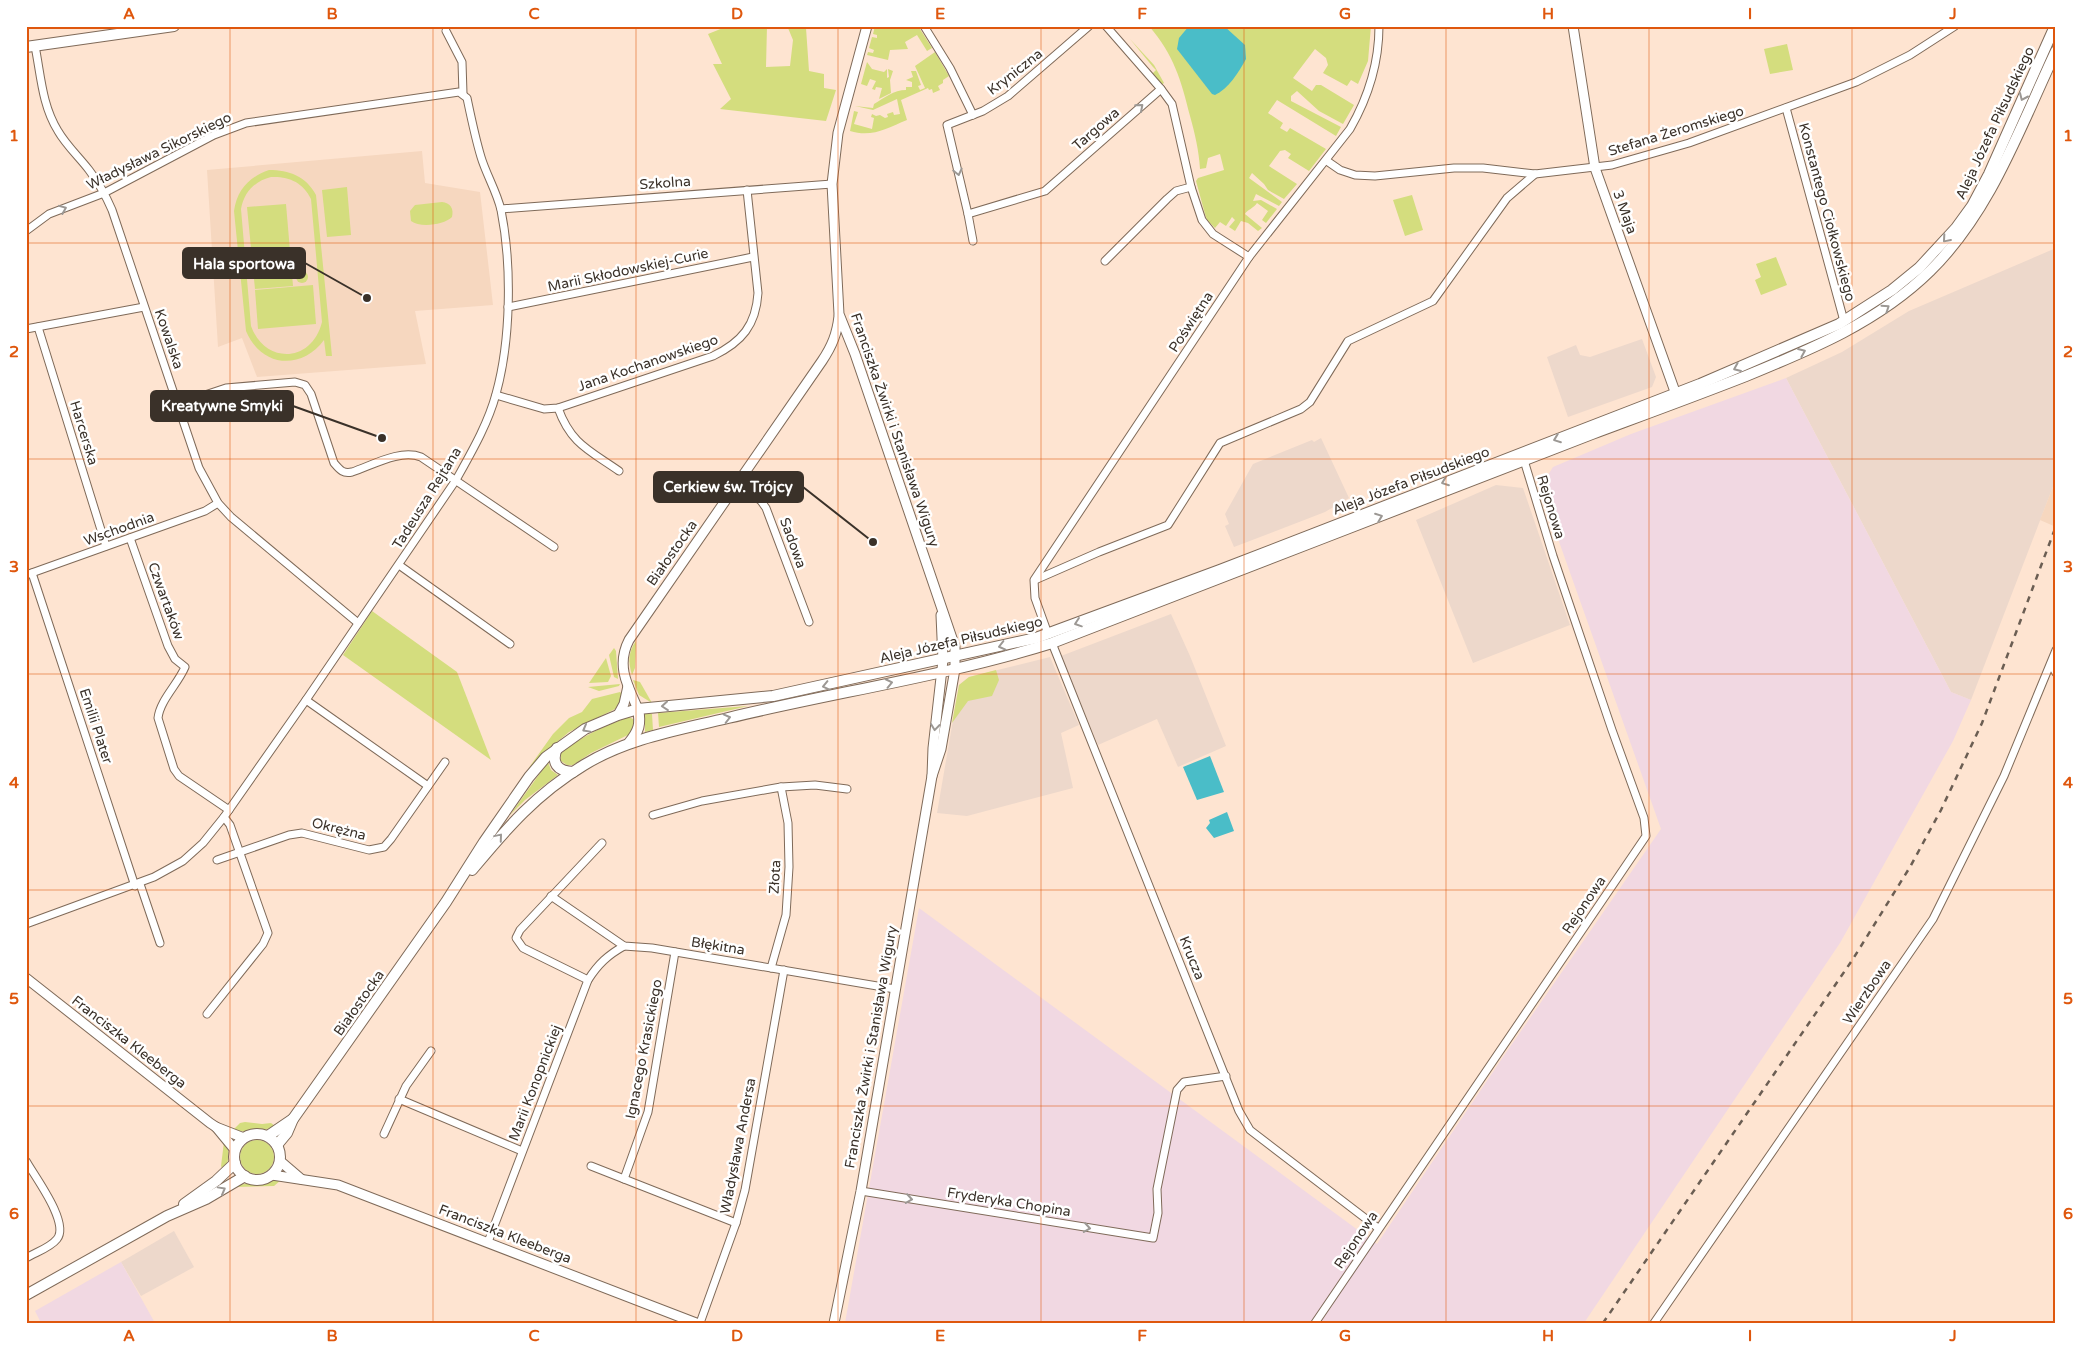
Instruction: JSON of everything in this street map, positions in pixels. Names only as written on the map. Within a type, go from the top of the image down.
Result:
[{"type":"main road","points":[[31,47],[174,26]]},
{"type":"main road","name":"Aleja Józefa Piłsudskiego","points":[[1677,397],[1844,321],[1881,299],[1936,250],[1965,216],[1989,174],[2055,26]]},
{"type":"main road","name":"Aleja Józefa Piłsudskiego","points":[[630,744],[772,707],[955,669],[1050,639],[1229,566],[1677,397],[1771,366],[1839,335],[1887,307],[1929,272],[1957,242],[1987,198],[2055,54]]},
{"type":"main road","name":"Aleja Józefa Piłsudskiego","points":[[618,715],[638,709],[773,696],[1050,639]]},
{"type":"main road","points":[[630,744],[640,725],[638,709]]},
{"type":"main road","name":"Białostocka","points":[[277,1145],[287,1134],[294,1119],[446,902],[484,842],[529,777],[557,748],[585,729],[618,715]]},
{"type":"main road","name":"Białostocka","points":[[446,902],[515,819],[539,797],[573,772],[600,756],[630,744]]},
{"type":"main road","points":[[557,748],[554,758],[555,765],[560,770],[573,772]]},
{"type":"main road","name":"Białostocka","points":[[268,1136],[294,1119]]},
{"type":"main road","points":[[256,1134],[268,1136],[277,1145],[280,1161],[272,1175],[259,1180],[245,1176],[235,1163],[235,1150],[244,1138],[256,1134]]},
{"type":"main road","points":[[167,1216],[216,1181],[235,1163]]},
{"type":"main road","points":[[26,1295],[167,1216],[206,1199],[245,1176]]},
{"type":"street","name":"Franciszka Żwirki i Stanisława Wigury","points":[[834,1323],[861,1191],[932,776],[956,657],[954,641],[855,354],[839,314],[832,184],[838,132],[867,26]]},
{"type":"street","points":[[924,26],[950,68],[974,115]]},
{"type":"street","name":"Kryniczna","points":[[968,214],[946,124],[974,115],[993,105],[1022,85],[1090,26]]},
{"type":"street","points":[[1106,26],[1168,97],[1175,114],[1191,188],[1202,220],[1213,234],[1249,257]]},
{"type":"street","name":"Poświętna","points":[[1034,580],[1249,257],[1350,129],[1366,99],[1377,64],[1379,26]]},
{"type":"street","name":"3 Maja","points":[[1573,26],[1595,168],[1677,397]]},
{"type":"street","name":"Stefana Żeromskiego","points":[[1326,161],[1340,170],[1355,175],[1375,176],[1481,168],[1535,174],[1595,168],[1621,163],[1689,143],[1870,76],[1910,55],[1955,26]]},
{"type":"street","name":"Tadeusza Rejtana","points":[[26,924],[138,885],[183,861],[203,843],[229,810],[306,700],[456,480],[477,442],[496,395],[505,347],[508,278],[501,209],[481,157],[466,98],[461,93],[462,62],[446,31]]},
{"type":"street","name":"Kowalska","points":[[31,47],[47,110],[58,132],[91,172],[112,210],[199,468],[218,503],[251,536],[358,623]]},
{"type":"street","name":"Targowa","points":[[968,214],[1045,191],[1161,88]]},
{"type":"street","name":"Władysława Sikorskiego","points":[[26,231],[49,214],[104,193],[214,135],[246,123],[461,93]]},
{"type":"street","name":"Konstantego Ciołkowskiego","points":[[1786,108],[1844,321]]},
{"type":"street","points":[[1050,639],[1035,598],[1034,580],[1168,525],[1220,443],[1301,409],[1310,402],[1348,341],[1433,301],[1507,198],[1535,174]]},
{"type":"street","name":"Szkolna","points":[[501,209],[832,184]]},
{"type":"street","points":[[1105,261],[1166,199],[1176,191],[1191,188]]},
{"type":"street","name":"Jana Kochanowskiego","points":[[496,395],[544,409],[558,408],[713,356],[729,348],[751,324],[757,308],[758,293],[747,190]]},
{"type":"street","points":[[968,214],[973,241]]},
{"type":"street","name":"Marii Skłodowskiej-Curie","points":[[508,307],[753,257]]},
{"type":"street","points":[[26,329],[144,308]]},
{"type":"street","name":"Białostocka","points":[[638,709],[628,686],[622,662],[623,650],[833,344],[837,332],[839,314]]},
{"type":"street","name":"Harcerska","points":[[38,327],[106,546]]},
{"type":"street","points":[[178,404],[226,388],[295,382],[305,385],[311,394],[334,463],[340,470],[346,473],[352,472],[398,456],[412,454],[421,457],[554,547]]},
{"type":"street","points":[[558,408],[569,433],[577,442],[618,471]]},
{"type":"street","name":"Rejonowa","points":[[1315,1323],[1646,836],[1644,818],[1612,730],[1522,457]]},
{"type":"street","name":"Sadowa","points":[[738,483],[761,501],[766,508],[809,622]]},
{"type":"street","name":"Wschodnia","points":[[29,574],[206,511],[218,503]]},
{"type":"street","name":"Czwartaków","points":[[130,538],[168,646],[175,659],[185,667],[180,679],[159,710],[158,718],[174,769],[179,776],[229,810]]},
{"type":"street","points":[[398,565],[510,644]]},
{"type":"street","name":"Emilii Plater","points":[[29,574],[160,943]]},
{"type":"street","name":"Franciszka Żwirki i Stanisława Wigury","points":[[937,748],[943,660],[941,604]]},
{"type":"street","name":"Krucza","points":[[1050,639],[1239,1111],[1250,1130],[1378,1228]]},
{"type":"street","name":"Wierzbowa","points":[[1654,1323],[1933,919],[2004,776],[2056,650]]},
{"type":"street","points":[[2051,664],[2056,673]]},
{"type":"street","points":[[618,715],[624,704],[628,686]]},
{"type":"street","points":[[306,700],[428,786]]},
{"type":"street","name":"Okrężna","points":[[217,860],[240,851],[302,833],[369,850],[384,847],[445,762]]},
{"type":"street","points":[[653,815],[702,801],[781,787],[815,786],[847,789]]},
{"type":"street","name":"Złota","points":[[771,968],[786,915],[789,867],[788,823],[781,787]]},
{"type":"street","points":[[207,1014],[262,944],[268,933],[240,851],[230,825],[224,816]]},
{"type":"street","points":[[588,980],[524,948],[518,943],[516,938],[520,930],[602,843]]},
{"type":"street","points":[[551,896],[624,946]]},
{"type":"street","name":"Błękitna","points":[[624,946],[652,948],[895,989]]},
{"type":"street","name":"Marii Konopnickiej","points":[[488,1242],[588,980],[602,961],[624,946]]},
{"type":"street","name":"Ignacego Krasickiego","points":[[624,1178],[648,1112],[675,952]]},
{"type":"street","name":"Władysława Andersa","points":[[700,1323],[736,1223],[745,1190],[784,970]]},
{"type":"street","name":"Franciszka Kleeberga","points":[[26,978],[216,1127],[235,1150]]},
{"type":"street","points":[[384,1134],[399,1100],[431,1051]]},
{"type":"street","name":"Fryderyka Chopina","points":[[861,1191],[1153,1238],[1158,1213],[1157,1189],[1177,1090],[1184,1082],[1226,1076]]},
{"type":"street","points":[[399,1100],[522,1150]]},
{"type":"street","name":"Franciszka Kleeberga","points":[[216,1127],[244,1138]]},
{"type":"street","points":[[26,1161],[59,1218],[60,1230],[58,1238],[51,1244],[26,1258]]},
{"type":"street","points":[[280,1161],[301,1179]]},
{"type":"street","points":[[591,1166],[736,1223]]},
{"type":"street","name":"Franciszka Kleeberga","points":[[272,1175],[338,1185],[696,1323]]},
{"type":"shaded area","points":[[422,151],[425,183],[480,192],[493,305],[415,311],[426,364],[257,377],[242,338],[218,347],[207,170]]},
{"type":"shaded area","points":[[2056,248],[2056,479],[1971,700],[1951,692],[1786,378],[1842,352],[1909,311]]},
{"type":"shaded area","points":[[1642,339],[1656,377],[1652,387],[1568,417],[1547,357],[1576,345],[1580,355],[1590,357]]},
{"type":"shaded area","points":[[1786,378],[1951,692],[1971,700],[1953,741],[1840,943],[1584,1323],[845,1323],[919,908],[1377,1244],[1503,1057],[1661,829],[1540,488],[1553,467],[1631,434]]},
{"type":"shaded area","points":[[1321,438],[1349,498],[1325,512],[1234,547],[1225,526],[1229,524],[1225,514],[1253,464]]},
{"type":"shaded area","points":[[2056,479],[2056,527],[2040,520]]},
{"type":"shaded area","points":[[1496,485],[1523,488],[1570,625],[1473,663],[1416,520]]},
{"type":"shaded area","points":[[1171,614],[1226,746],[1178,767],[1157,719],[1098,745],[1061,656]]},
{"type":"shaded area","points":[[1050,657],[1079,725],[1061,733],[1073,788],[967,816],[937,813],[959,685],[969,677]]},
{"type":"shaded area","points":[[174,1231],[194,1267],[141,1296],[121,1262]]},
{"type":"shaded area","points":[[121,1262],[155,1323],[41,1323],[35,1311]]},
{"type":"green space","points":[[728,26],[767,26],[766,67],[790,66],[793,40],[788,28],[806,28],[809,71],[824,74],[824,88],[836,90],[826,121],[720,109],[731,99],[713,64],[722,64],[708,34]]},
{"type":"green space","points":[[875,26],[918,26],[932,48],[927,51],[917,35],[905,42],[908,49],[890,50],[888,60],[867,55],[868,52],[873,53],[874,50],[869,48],[872,37],[877,38],[877,35],[873,34]]},
{"type":"green space","points":[[1149,26],[1371,26],[1368,61],[1358,84],[1351,80],[1347,86],[1323,73],[1328,65],[1326,58],[1315,49],[1293,78],[1312,91],[1316,85],[1321,85],[1354,105],[1343,124],[1319,111],[1297,91],[1291,96],[1291,101],[1341,127],[1336,136],[1277,100],[1268,113],[1283,123],[1280,128],[1287,132],[1290,128],[1326,149],[1309,171],[1288,158],[1291,154],[1285,150],[1280,151],[1269,166],[1297,184],[1284,199],[1268,190],[1252,173],[1249,178],[1282,202],[1279,206],[1256,194],[1253,201],[1261,200],[1277,209],[1266,223],[1262,220],[1268,211],[1257,203],[1245,214],[1262,228],[1258,231],[1248,223],[1241,221],[1235,231],[1229,227],[1235,220],[1232,217],[1226,226],[1220,222],[1215,228],[1207,220],[1196,181],[1198,178],[1224,170],[1220,154],[1208,158],[1206,168],[1200,169],[1195,136],[1180,79],[1165,47]]},
{"type":"green space","points":[[1130,39],[1154,65],[1164,83],[1161,85],[1152,74],[1156,70]]},
{"type":"green space","points":[[1787,44],[1793,70],[1770,74],[1764,49]]},
{"type":"green space","points":[[935,52],[949,76],[938,86],[940,90],[933,93],[932,89],[929,90],[928,88],[901,100],[907,120],[872,133],[850,131],[854,111],[858,112],[854,124],[872,129],[874,118],[871,117],[872,114],[885,118],[888,117],[887,114],[893,112],[894,115],[900,114],[897,99],[873,110],[855,106],[873,108],[874,104],[889,95],[897,91],[906,90],[906,87],[912,87],[912,82],[906,80],[913,77],[911,71],[916,71],[921,85],[918,86],[920,90],[925,88],[915,66]]},
{"type":"green space","points":[[867,62],[872,69],[884,72],[887,69],[887,78],[889,77],[888,69],[893,71],[890,80],[891,93],[879,99],[882,88],[876,87],[875,90],[872,89],[876,81],[870,79],[867,86],[861,84]]},
{"type":"green space","points":[[276,170],[296,175],[312,188],[316,195],[332,356],[326,356],[324,340],[315,350],[304,357],[282,361],[271,358],[261,352],[246,331],[234,211],[238,197],[245,185],[262,173]],"holes":[[[271,177],[294,181],[304,188],[311,199],[322,322],[317,336],[309,345],[299,352],[288,354],[277,353],[267,348],[258,339],[251,326],[241,209],[242,203],[251,188],[260,181]]]},
{"type":"green space","points":[[347,187],[351,235],[327,237],[322,190]]},
{"type":"green space","points":[[1412,195],[1423,230],[1405,236],[1393,200]]},
{"type":"green space","points":[[442,202],[449,205],[452,209],[452,217],[448,220],[438,224],[426,225],[411,221],[410,211],[415,205]]},
{"type":"green space","points":[[286,204],[293,286],[255,289],[247,207]]},
{"type":"green space","points":[[1776,257],[1787,285],[1761,295],[1755,280],[1761,277],[1756,264]]},
{"type":"green space","points":[[300,271],[304,271],[308,277],[304,283],[300,283],[296,279],[296,275]]},
{"type":"green space","points":[[313,285],[316,324],[258,329],[255,290]]},
{"type":"green space","points":[[372,611],[457,672],[491,760],[343,655]]},
{"type":"green space","points":[[636,641],[635,668],[632,675],[630,657],[631,649]]},
{"type":"green space","points":[[614,648],[616,651],[618,679],[614,677],[609,655]]},
{"type":"green space","points":[[606,658],[611,676],[608,682],[589,683]]},
{"type":"green space","points":[[996,670],[999,680],[992,696],[968,701],[952,723],[959,685],[969,677]]},
{"type":"green space","points":[[633,680],[640,682],[652,703],[639,695]]},
{"type":"green space","points":[[620,684],[619,686],[599,691],[588,687]]},
{"type":"green space","points":[[620,692],[622,694],[621,701],[615,709],[569,732],[528,769],[553,734],[569,718],[582,712],[592,699]]},
{"type":"green space","points":[[748,706],[659,727],[658,713]]},
{"type":"green space","points":[[645,714],[652,714],[653,730],[645,732]]},
{"type":"green space","points":[[629,717],[635,720],[632,733],[591,753],[573,765],[567,765],[561,761],[561,753],[577,741]]},
{"type":"green space","points":[[548,762],[551,770],[558,775],[525,800],[510,815]]},
{"type":"green space","points":[[240,1123],[271,1123],[275,1126],[254,1131],[233,1130]]},
{"type":"green space","points":[[257,1140],[269,1145],[274,1157],[269,1169],[257,1174],[245,1169],[240,1157],[245,1145]]},
{"type":"green space","points":[[224,1142],[229,1156],[223,1170],[221,1166]]},
{"type":"green space","points":[[281,1180],[274,1186],[235,1187],[244,1184]]},
{"type":"water","points":[[1189,26],[1224,26],[1245,45],[1246,59],[1237,75],[1215,95],[1212,94],[1177,49],[1179,38]]},
{"type":"water","points":[[1210,756],[1224,792],[1197,800],[1183,767]]},
{"type":"water","points":[[1227,812],[1234,831],[1214,838],[1206,828],[1210,823],[1209,820]]},
{"type":"railway","points":[[1603,1323],[1853,959],[1910,867],[1941,810],[1982,723],[2056,526]]},
{"type":"place","name":"Hala sportowa","points":[[367,298]]},
{"type":"place","name":"Kreatywne Smyki","points":[[382,438]]},
{"type":"place","name":"Cerkiew św. Trójcy","points":[[873,542]]}]
